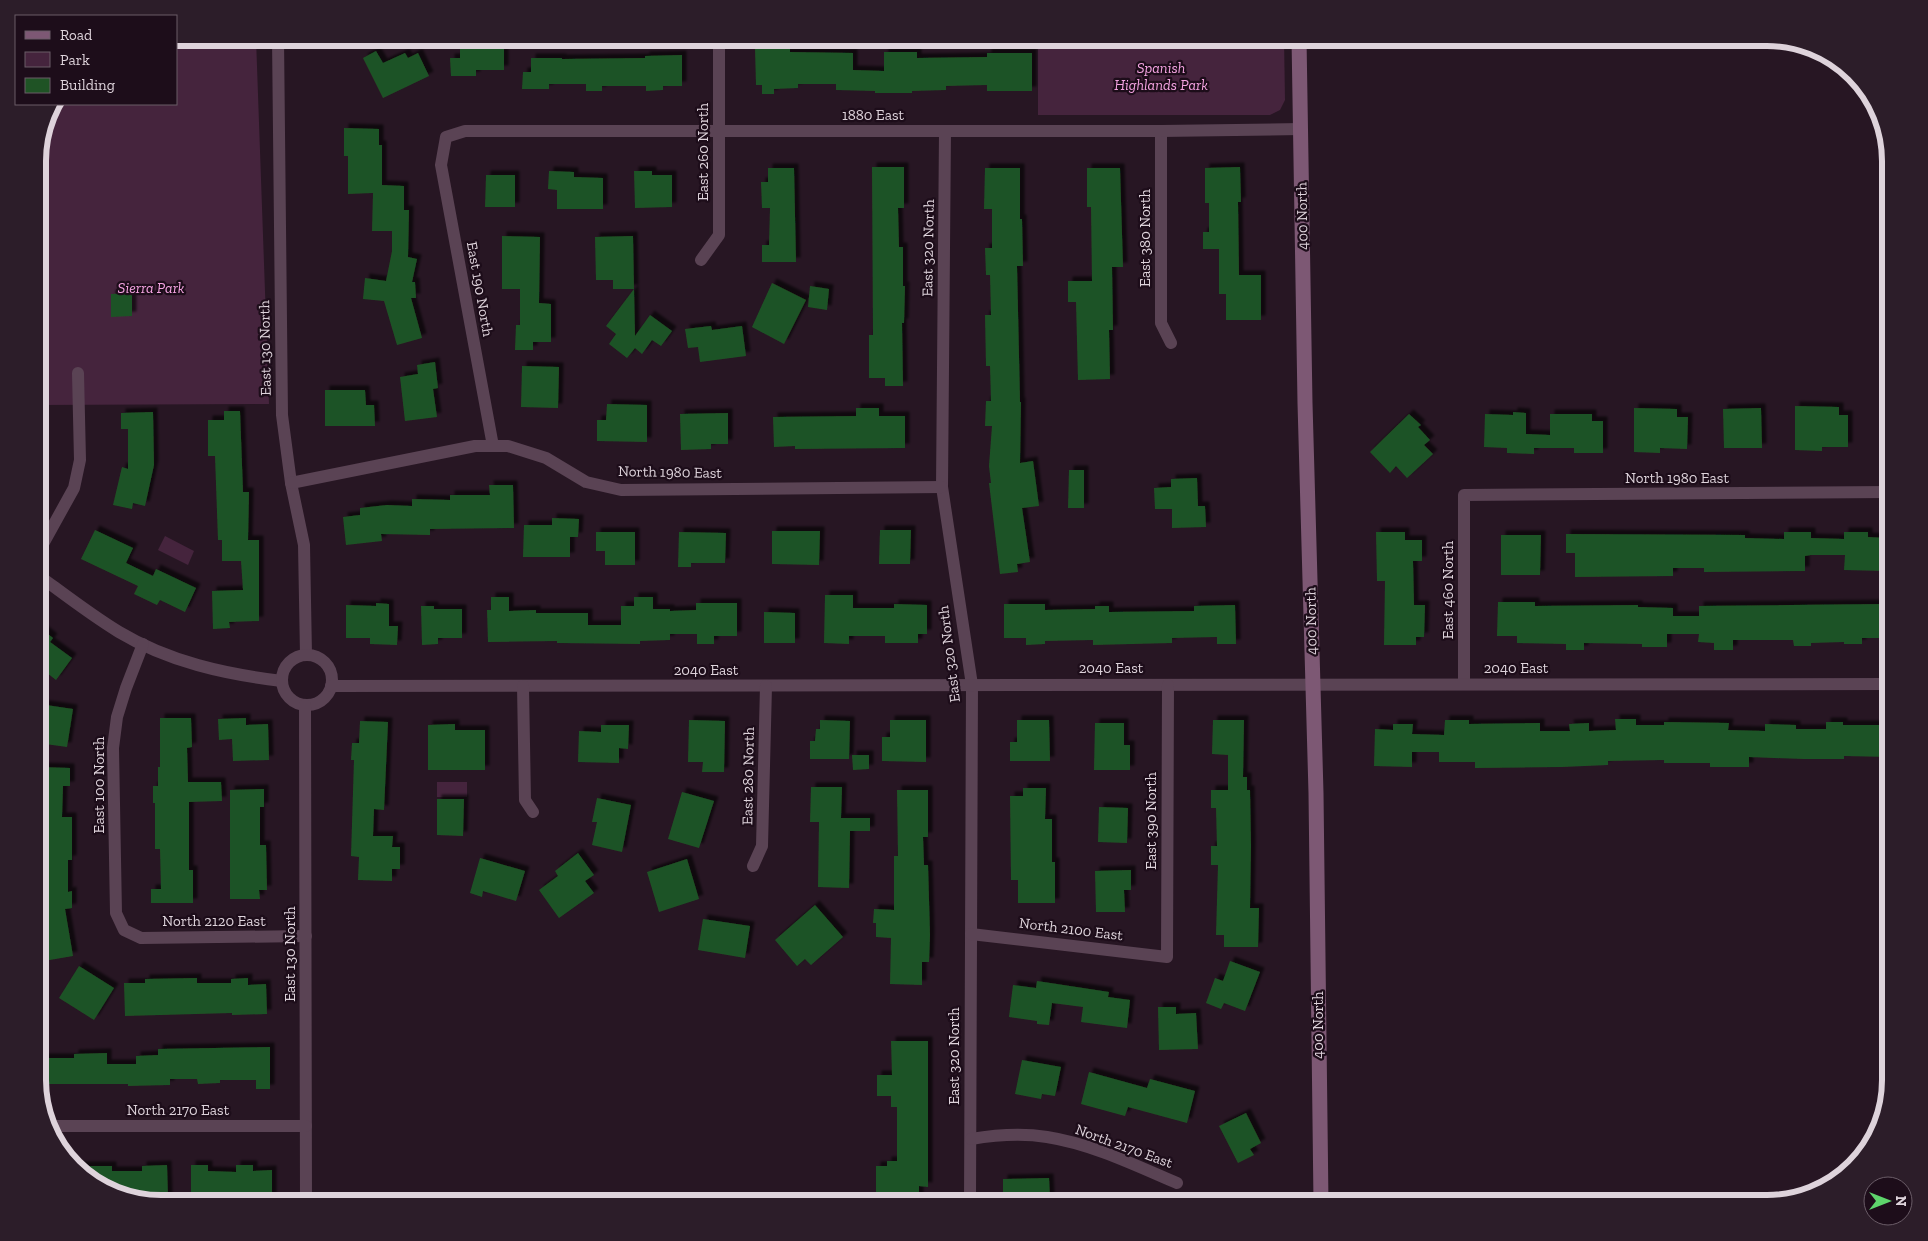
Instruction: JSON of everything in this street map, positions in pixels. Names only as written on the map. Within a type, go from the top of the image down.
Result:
[{"type":"main road","name":"400 North","points":[[1299,46],[1312,684],[1316,793],[1321,1195]]},
{"type":"street","name":"East 130 North","points":[[278,46],[282,408],[291,483],[304,544],[306,656]]},
{"type":"street","name":"East 260 North","points":[[701,260],[719,235],[719,46]]},
{"type":"street","name":"1880 East","points":[[446,137],[465,131],[1161,131],[1301,129]]},
{"type":"street","name":"East 320 North","points":[[945,131],[942,487],[972,685],[970,1195]]},
{"type":"street","name":"East 380 North","points":[[1161,131],[1161,323],[1171,343]]},
{"type":"street","name":"East 190 North","points":[[446,137],[441,165],[493,446]]},
{"type":"street","points":[[46,539],[74,488],[80,460],[78,373]]},
{"type":"street","name":"North 1980 East","points":[[291,483],[475,446],[508,446],[546,458],[586,482],[622,490],[942,487]]},
{"type":"street","name":"North 1980 East","points":[[1464,495],[1882,492]]},
{"type":"street","name":"East 460 North","points":[[1464,495],[1464,684]]},
{"type":"street","points":[[46,581],[119,632],[172,658],[208,669],[282,682]]},
{"type":"street","name":"East 100 North","points":[[124,930],[116,913],[113,748],[117,717],[143,644]]},
{"type":"street","points":[[306,656],[313,656],[326,664],[330,671],[331,686],[324,698],[312,705],[298,704],[286,695],[282,682],[283,674],[291,661],[306,656]]},
{"type":"street","name":"2040 East","points":[[331,686],[1882,684]]},
{"type":"street","name":"East 390 North","points":[[1167,958],[1168,685]]},
{"type":"street","points":[[523,686],[525,800],[532,812]]},
{"type":"street","name":"East 280 North","points":[[754,866],[762,846],[766,686]]},
{"type":"street","name":"East 130 North","points":[[305,705],[306,1195]]},
{"type":"street","name":"North 2120 East","points":[[124,930],[141,938],[306,936]]},
{"type":"street","name":"North 2100 East","points":[[971,934],[1167,958]]},
{"type":"street","name":"North 2170 East","points":[[56,1126],[306,1126]]},
{"type":"street","name":"North 2170 East","points":[[971,1139],[998,1135],[1045,1136],[1082,1144],[1177,1183]]},
{"type":"green space","name":"Sierra Park","points":[[178,46],[256,46],[269,404],[46,405],[46,154],[48,139],[55,117],[61,105],[178,105]]},
{"type":"green space","name":"Spanish Highlands Park","points":[[1038,46],[1284,46],[1285,100],[1280,110],[1270,115],[1038,115]]},
{"type":"green space","points":[[165,536],[194,551],[188,565],[158,550]]},
{"type":"green space","points":[[437,782],[467,782],[467,797],[437,797]]},
{"type":"building","points":[[460,46],[504,46],[504,70],[476,70],[476,76],[451,76],[450,58],[460,58]]},
{"type":"building","points":[[755,48],[790,48],[790,52],[853,53],[853,70],[884,71],[884,52],[917,52],[917,58],[987,57],[987,53],[1032,53],[1032,91],[987,91],[987,85],[946,86],[946,90],[912,91],[912,93],[875,93],[875,91],[836,90],[836,84],[798,84],[798,88],[774,89],[774,94],[762,94],[762,85],[756,85]]},
{"type":"building","points":[[376,51],[383,63],[405,53],[408,58],[418,53],[429,76],[383,98],[363,58]]},
{"type":"building","points":[[682,55],[682,86],[663,86],[663,90],[646,91],[646,86],[602,86],[602,91],[586,91],[586,84],[549,84],[549,89],[522,89],[523,72],[531,72],[531,58],[645,58],[645,56]]},
{"type":"building","points":[[344,128],[379,129],[379,145],[382,145],[382,185],[404,186],[404,210],[409,210],[408,257],[417,259],[412,282],[415,282],[416,298],[411,298],[422,338],[397,345],[384,301],[363,299],[365,278],[386,281],[392,251],[392,231],[372,231],[373,193],[348,194],[348,156],[344,156]]},
{"type":"building","points":[[872,167],[904,167],[904,208],[898,208],[899,247],[903,247],[903,286],[905,286],[904,323],[902,323],[903,386],[885,386],[885,378],[869,378],[869,335],[873,335]]},
{"type":"building","points":[[1240,167],[1241,202],[1238,202],[1239,275],[1261,275],[1261,320],[1226,320],[1226,294],[1219,294],[1219,249],[1203,249],[1203,232],[1209,232],[1209,203],[1205,203],[1205,168]]},
{"type":"building","points":[[768,168],[794,168],[796,262],[762,262],[762,245],[769,245],[770,208],[762,208],[761,182],[768,182]]},
{"type":"building","points":[[985,168],[1020,168],[1020,219],[1022,219],[1023,266],[1017,266],[1021,402],[1020,463],[1033,461],[1039,506],[1022,508],[1030,562],[1017,564],[1018,572],[1000,574],[989,483],[991,483],[989,466],[992,426],[985,426],[986,401],[991,401],[990,366],[986,366],[985,315],[991,315],[990,275],[986,275],[985,248],[992,248],[992,209],[984,209]]},
{"type":"building","points":[[1087,168],[1120,168],[1123,267],[1112,267],[1113,330],[1109,330],[1110,379],[1078,380],[1076,302],[1068,302],[1068,281],[1092,281],[1091,207],[1087,207]]},
{"type":"building","points":[[549,171],[574,172],[574,177],[603,178],[603,209],[557,209],[557,190],[548,189]]},
{"type":"building","points":[[634,171],[652,171],[652,175],[672,175],[672,207],[635,208]]},
{"type":"building","points":[[486,175],[515,175],[515,207],[485,207]]},
{"type":"building","points":[[502,236],[540,237],[539,303],[551,304],[551,342],[533,342],[533,350],[515,350],[516,325],[520,325],[520,289],[502,289]]},
{"type":"building","points":[[633,236],[634,289],[613,289],[613,280],[596,280],[595,237]]},
{"type":"building","points":[[772,283],[806,300],[784,344],[752,327]]},
{"type":"building","points":[[810,286],[829,289],[827,310],[808,307]]},
{"type":"building","points":[[634,289],[635,336],[650,315],[672,331],[661,346],[652,340],[642,354],[635,348],[627,358],[609,344],[616,334],[606,326]]},
{"type":"building","points":[[132,293],[132,316],[111,317],[111,294]]},
{"type":"building","points":[[711,326],[712,330],[742,326],[746,356],[700,362],[698,347],[688,348],[685,329]]},
{"type":"building","points":[[435,362],[438,388],[433,389],[437,417],[405,421],[400,377],[418,374],[417,365]]},
{"type":"building","points":[[522,366],[559,367],[558,408],[521,407]]},
{"type":"building","points":[[325,390],[365,390],[366,405],[374,405],[375,426],[325,426]]},
{"type":"building","points":[[607,404],[647,405],[647,442],[597,441],[597,420],[606,420]]},
{"type":"building","points":[[1795,406],[1839,407],[1839,415],[1848,415],[1848,447],[1822,447],[1822,451],[1795,450]]},
{"type":"building","points":[[856,408],[879,408],[879,416],[905,416],[905,448],[795,449],[795,446],[774,447],[773,417],[856,416]]},
{"type":"building","points":[[1634,408],[1677,409],[1677,417],[1688,417],[1687,449],[1660,448],[1660,453],[1634,452]]},
{"type":"building","points":[[1761,408],[1762,448],[1724,448],[1723,409]]},
{"type":"building","points":[[224,411],[240,411],[243,492],[249,492],[248,540],[259,540],[259,621],[229,622],[230,628],[213,629],[212,591],[243,590],[241,561],[222,561],[222,540],[218,540],[215,456],[208,456],[208,420],[224,420]]},
{"type":"building","points":[[153,412],[154,465],[145,506],[133,503],[132,509],[113,505],[122,467],[128,469],[128,429],[121,429],[121,413]]},
{"type":"building","points":[[1513,412],[1526,413],[1526,434],[1550,435],[1550,414],[1592,414],[1592,421],[1603,421],[1603,453],[1574,453],[1574,448],[1534,448],[1534,454],[1507,453],[1507,448],[1484,447],[1485,414],[1513,415]]},
{"type":"building","points":[[728,413],[728,444],[711,444],[711,449],[681,450],[680,414]]},
{"type":"building","points":[[1409,414],[1421,425],[1418,427],[1430,440],[1424,445],[1433,454],[1407,478],[1396,466],[1390,473],[1370,452]]},
{"type":"building","points":[[1069,470],[1084,470],[1084,508],[1068,508]]},
{"type":"building","points":[[1197,478],[1198,506],[1205,506],[1206,527],[1172,528],[1172,509],[1155,509],[1154,488],[1171,487],[1171,479]]},
{"type":"building","points":[[489,485],[513,485],[514,528],[430,529],[430,535],[381,534],[382,541],[346,545],[343,517],[360,515],[360,508],[387,505],[412,506],[412,499],[450,500],[450,495],[490,495]]},
{"type":"building","points":[[552,518],[579,519],[578,537],[570,537],[570,557],[523,557],[524,525],[552,525]]},
{"type":"building","points":[[95,530],[133,548],[126,563],[153,576],[156,569],[196,588],[185,612],[160,600],[157,605],[134,594],[138,586],[81,559]]},
{"type":"building","points":[[880,530],[911,530],[910,564],[879,564]]},
{"type":"building","points":[[772,531],[820,531],[819,565],[772,564]]},
{"type":"building","points":[[596,532],[635,532],[635,565],[605,565],[605,551],[596,551]]},
{"type":"building","points":[[679,532],[726,533],[725,563],[691,563],[691,567],[678,567]]},
{"type":"building","points":[[1376,532],[1405,532],[1405,540],[1422,540],[1422,561],[1413,561],[1414,605],[1425,605],[1424,637],[1416,637],[1416,645],[1384,645],[1385,581],[1377,581]]},
{"type":"building","points":[[1784,532],[1811,532],[1811,538],[1844,539],[1844,532],[1868,532],[1868,537],[1882,538],[1882,571],[1844,570],[1845,555],[1811,555],[1805,556],[1805,571],[1704,572],[1704,568],[1673,568],[1673,576],[1575,577],[1575,553],[1566,553],[1566,534],[1745,535],[1745,538],[1784,539]]},
{"type":"building","points":[[1501,535],[1541,535],[1540,575],[1501,575]]},
{"type":"building","points":[[825,595],[853,595],[853,608],[894,608],[894,604],[927,605],[927,634],[918,634],[918,643],[885,643],[885,636],[849,636],[849,644],[824,643]]},
{"type":"building","points":[[491,597],[509,597],[509,611],[536,610],[536,613],[588,613],[588,625],[621,625],[621,606],[634,606],[634,597],[653,597],[653,609],[670,609],[670,611],[696,610],[696,603],[737,603],[737,636],[714,636],[714,644],[697,644],[697,634],[670,634],[670,640],[640,641],[640,644],[557,643],[557,641],[488,642],[487,610],[491,610]]},
{"type":"building","points":[[1498,602],[1535,602],[1535,606],[1638,605],[1638,607],[1673,608],[1673,616],[1699,616],[1699,606],[1882,604],[1882,638],[1862,638],[1862,644],[1844,644],[1844,642],[1811,643],[1811,646],[1794,646],[1793,640],[1733,640],[1733,650],[1714,650],[1714,643],[1698,642],[1699,634],[1667,634],[1667,647],[1642,647],[1642,644],[1584,643],[1584,650],[1566,650],[1566,644],[1517,643],[1517,636],[1497,636]]},
{"type":"building","points":[[376,603],[389,604],[389,626],[398,626],[397,645],[370,644],[370,638],[346,638],[346,605],[376,606]]},
{"type":"building","points":[[1004,604],[1045,604],[1045,610],[1095,609],[1095,606],[1109,606],[1109,612],[1194,611],[1194,606],[1235,605],[1236,644],[1217,644],[1217,637],[1172,638],[1172,643],[1093,645],[1093,640],[1045,641],[1045,644],[1026,645],[1026,638],[1004,638]]},
{"type":"building","points":[[421,606],[434,606],[434,609],[462,609],[462,638],[438,638],[438,644],[422,645]]},
{"type":"building","points":[[764,612],[795,613],[795,643],[764,643]]},
{"type":"building","points":[[46,632],[53,638],[50,642],[72,658],[56,680],[46,672]]},
{"type":"building","points":[[46,705],[73,709],[67,747],[46,744]]},
{"type":"building","points":[[160,718],[191,718],[192,747],[187,748],[188,782],[221,782],[222,801],[189,802],[189,870],[193,870],[193,903],[151,903],[151,889],[161,889],[160,849],[155,849],[155,803],[153,803],[153,786],[158,786],[158,767],[160,767]]},
{"type":"building","points":[[246,718],[246,725],[268,724],[269,760],[233,761],[232,739],[219,740],[218,719]]},
{"type":"building","points":[[1615,719],[1636,719],[1636,725],[1664,725],[1664,722],[1729,723],[1728,730],[1765,731],[1765,724],[1796,725],[1796,729],[1826,729],[1826,722],[1843,722],[1843,725],[1882,725],[1882,757],[1844,756],[1844,759],[1749,757],[1749,767],[1710,767],[1710,763],[1664,763],[1664,760],[1608,761],[1608,765],[1562,767],[1475,768],[1475,762],[1439,762],[1439,752],[1412,752],[1412,767],[1374,766],[1375,729],[1393,730],[1393,724],[1413,724],[1412,734],[1444,735],[1445,720],[1469,720],[1469,724],[1540,723],[1540,731],[1570,731],[1569,724],[1589,723],[1589,731],[1616,730]]},
{"type":"building","points":[[689,720],[725,721],[724,772],[702,772],[703,762],[688,762]]},
{"type":"building","points":[[820,720],[850,721],[849,759],[810,759],[810,741],[815,741],[816,729],[820,729]]},
{"type":"building","points":[[890,720],[926,720],[926,762],[882,761],[882,737],[890,737]]},
{"type":"building","points":[[1017,720],[1049,720],[1050,761],[1010,761],[1010,742],[1017,742]]},
{"type":"building","points":[[1213,720],[1244,720],[1243,777],[1247,777],[1247,790],[1250,790],[1250,908],[1259,908],[1258,947],[1224,947],[1224,935],[1216,935],[1218,865],[1211,865],[1211,846],[1217,846],[1216,808],[1211,808],[1211,790],[1228,790],[1228,755],[1212,754]]},
{"type":"building","points":[[360,721],[388,722],[384,810],[374,809],[373,836],[393,836],[392,847],[400,847],[400,869],[392,869],[392,881],[358,880],[359,857],[351,856],[354,760],[351,760],[352,743],[359,743]]},
{"type":"building","points":[[1095,723],[1124,723],[1124,745],[1130,745],[1130,770],[1094,770]]},
{"type":"building","points":[[455,724],[455,730],[485,730],[485,770],[428,770],[428,725]]},
{"type":"building","points":[[601,725],[629,725],[628,749],[619,748],[619,763],[578,762],[579,731],[601,732]]},
{"type":"building","points":[[852,755],[869,755],[869,769],[853,770]]},
{"type":"building","points":[[46,767],[70,768],[70,786],[63,786],[62,817],[72,817],[72,860],[68,860],[68,892],[72,891],[72,908],[65,909],[73,956],[46,961]]},
{"type":"building","points":[[811,787],[842,787],[841,818],[870,818],[870,831],[850,831],[849,888],[818,887],[819,822],[810,822]]},
{"type":"building","points":[[1023,788],[1046,788],[1045,819],[1052,819],[1052,862],[1055,862],[1055,903],[1018,903],[1018,880],[1011,880],[1010,796],[1023,796]]},
{"type":"building","points":[[264,789],[264,807],[260,807],[260,845],[266,845],[267,890],[259,890],[260,899],[230,899],[230,790]]},
{"type":"building","points":[[897,790],[928,790],[928,837],[923,837],[924,865],[928,865],[930,935],[929,962],[922,962],[922,985],[890,984],[891,938],[876,937],[876,923],[873,923],[874,909],[894,910],[894,856],[898,856]]},
{"type":"building","points":[[682,792],[714,801],[699,848],[668,839]]},
{"type":"building","points":[[597,798],[631,805],[622,852],[592,845],[597,822],[592,822]]},
{"type":"building","points":[[437,799],[464,799],[463,836],[437,835]]},
{"type":"building","points":[[1099,807],[1128,808],[1127,843],[1098,842]]},
{"type":"building","points":[[578,853],[594,875],[585,881],[594,893],[559,918],[539,890],[558,876],[555,871]]},
{"type":"building","points":[[480,858],[525,871],[516,901],[483,891],[482,897],[470,893]]},
{"type":"building","points":[[687,859],[699,899],[659,912],[647,872]]},
{"type":"building","points":[[1131,870],[1131,890],[1124,890],[1125,912],[1096,912],[1095,871]]},
{"type":"building","points":[[815,905],[843,937],[811,965],[805,959],[797,966],[775,940]]},
{"type":"building","points":[[703,919],[750,926],[745,958],[698,950]]},
{"type":"building","points":[[1230,961],[1260,972],[1245,1011],[1224,1003],[1221,1009],[1206,1003],[1215,978],[1223,981]]},
{"type":"building","points":[[79,966],[114,988],[94,1020],[59,998]]},
{"type":"building","points":[[197,978],[197,983],[231,983],[231,979],[248,978],[248,985],[266,984],[267,1014],[125,1016],[124,983],[145,983],[145,979]]},
{"type":"building","points":[[1037,981],[1109,992],[1108,997],[1130,1000],[1127,1028],[1081,1022],[1083,1007],[1052,1003],[1049,1025],[1037,1024],[1037,1021],[1009,1017],[1013,985],[1036,988]]},
{"type":"building","points":[[1158,1007],[1176,1007],[1176,1014],[1196,1013],[1198,1049],[1159,1050]]},
{"type":"building","points":[[891,1041],[928,1041],[928,1187],[919,1186],[919,1195],[876,1195],[876,1166],[887,1166],[887,1161],[897,1161],[897,1107],[891,1107],[891,1096],[877,1096],[877,1075],[892,1075]]},
{"type":"building","points":[[270,1047],[270,1089],[256,1089],[256,1080],[220,1080],[220,1083],[198,1084],[197,1079],[170,1079],[170,1085],[128,1086],[128,1084],[46,1084],[46,1058],[74,1058],[74,1054],[107,1053],[107,1064],[136,1064],[136,1056],[158,1055],[158,1049]]},
{"type":"building","points":[[1022,1060],[1061,1067],[1055,1096],[1042,1094],[1041,1099],[1015,1094]]},
{"type":"building","points":[[1089,1072],[1147,1088],[1150,1079],[1195,1091],[1187,1123],[1128,1107],[1125,1116],[1081,1104]]},
{"type":"building","points":[[1246,1113],[1261,1143],[1250,1149],[1254,1155],[1238,1163],[1219,1126]]},
{"type":"building","points":[[167,1165],[168,1195],[131,1191],[104,1179],[85,1166],[112,1166],[112,1171],[142,1171],[142,1166]]},
{"type":"building","points":[[191,1165],[208,1165],[208,1171],[236,1172],[236,1165],[253,1165],[253,1171],[272,1170],[272,1195],[191,1195]]},
{"type":"building","points":[[1049,1178],[1050,1195],[1003,1195],[1003,1179]]}]
